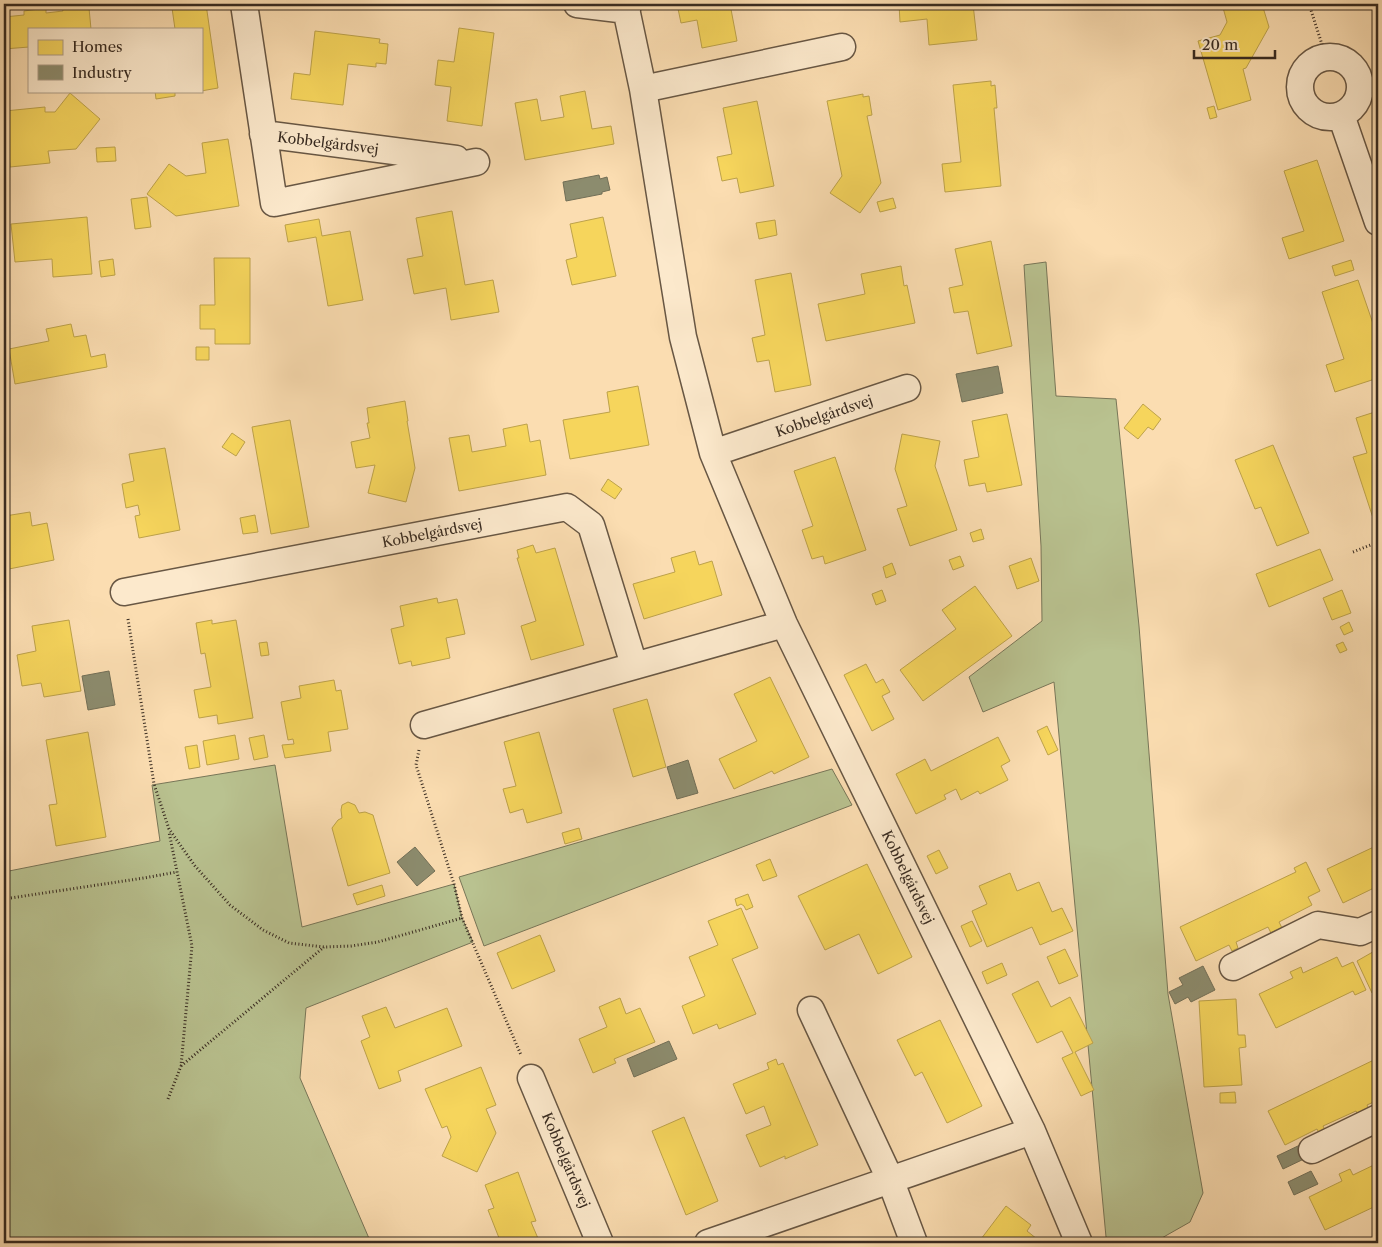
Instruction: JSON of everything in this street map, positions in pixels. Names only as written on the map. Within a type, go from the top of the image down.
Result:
[{"type":"street","name":"Kobbelgårdsvej","points":[[244,4],[263,134],[274,204],[476,162],[263,134]]},
{"type":"street","name":"Kobbelgårdsvej","points":[[577,4],[626,7],[643,89],[683,337],[713,453],[784,624],[1032,1131],[1079,1243]]},
{"type":"street","points":[[643,89],[842,47]]},
{"type":"street","points":[[1326,57],[1338,58],[1353,67],[1358,76],[1360,87],[1358,99],[1352,108],[1341,115],[1331,117],[1320,116],[1311,110],[1302,98],[1300,87],[1302,74],[1316,60],[1326,57]]},
{"type":"street","points":[[1341,115],[1378,222]]},
{"type":"street","name":"Kobbelgårdsvej","points":[[713,453],[907,388]]},
{"type":"street","name":"Kobbelgårdsvej","points":[[124,592],[567,507],[592,524],[634,665]]},
{"type":"street","points":[[424,725],[784,624]]},
{"type":"street","points":[[1234,967],[1318,925],[1360,932],[1378,924]]},
{"type":"street","points":[[811,1010],[890,1179],[914,1243]]},
{"type":"street","name":"Kobbelgårdsvej","points":[[531,1078],[600,1243]]},
{"type":"street","points":[[1312,1150],[1378,1118]]},
{"type":"street","points":[[708,1243],[1032,1131]]},
{"type":"path","points":[[1309,4],[1326,57]]},
{"type":"path","points":[[1352,552],[1378,542]]},
{"type":"path","points":[[124,592],[154,784],[169,828],[192,946],[181,1066],[168,1099]]},
{"type":"path","points":[[424,725],[416,765],[454,884],[462,918],[531,1078]]},
{"type":"path","points":[[169,828],[195,866],[230,905],[263,930],[289,943],[324,947],[352,946],[378,942],[462,918]]},
{"type":"path","points":[[4,898],[177,872]]},
{"type":"path","points":[[181,1066],[324,947]]},
{"type":"green space","points":[[1046,262],[1056,396],[1116,399],[1139,626],[1168,994],[1203,1193],[1190,1222],[1153,1243],[1118,1243],[1106,1237],[1054,682],[983,712],[969,677],[1042,621],[1041,546],[1024,265]]},
{"type":"green space","points":[[275,765],[302,927],[454,884],[462,918],[473,942],[306,1008],[300,1078],[371,1243],[4,1243],[4,872],[160,841],[152,785]]},
{"type":"green space","points":[[832,769],[852,805],[484,946],[459,877]]},
{"type":"building: Homes","points":[[62,4],[86,4],[87,9],[89,8],[91,28],[28,28],[28,47],[4,49],[4,17],[24,15],[24,11],[46,8],[46,13],[63,11]]},
{"type":"building: Homes","points":[[206,4],[218,88],[202,91],[202,28],[175,28],[172,8]]},
{"type":"building: Homes","points":[[677,4],[730,4],[737,41],[702,48],[697,20],[681,23]]},
{"type":"building: Homes","points":[[899,4],[973,4],[977,40],[929,45],[927,19],[900,22]]},
{"type":"building: Homes","points":[[1222,4],[1262,4],[1269,27],[1246,68],[1243,69],[1251,100],[1218,110],[1198,41],[1220,35],[1227,22]]},
{"type":"building: Homes","points":[[459,28],[494,33],[482,126],[447,121],[451,87],[435,85],[438,60],[454,62]]},
{"type":"building: Homes","points":[[315,31],[380,39],[379,43],[388,44],[386,64],[376,63],[376,67],[348,64],[343,105],[291,99],[294,73],[310,75]]},
{"type":"building: Homes","points":[[991,81],[991,86],[995,85],[997,108],[994,108],[1001,186],[945,192],[942,164],[961,162],[953,85]]},
{"type":"building: Homes","points":[[585,91],[592,129],[611,126],[614,144],[525,160],[515,103],[537,99],[541,121],[564,117],[560,96]]},
{"type":"building: Homes","points":[[155,92],[175,92],[175,96],[156,99]]},
{"type":"building: Homes","points":[[70,93],[100,119],[76,149],[48,151],[50,163],[10,167],[5,111],[45,107],[45,112],[55,112]]},
{"type":"building: Homes","points":[[863,94],[863,97],[869,96],[872,115],[867,116],[881,183],[860,213],[830,193],[842,176],[827,101]]},
{"type":"building: Homes","points":[[757,101],[774,186],[740,193],[737,178],[722,181],[717,157],[732,154],[723,108]]},
{"type":"building: Homes","points":[[1214,106],[1217,117],[1210,119],[1207,108]]},
{"type":"building: Homes","points":[[228,139],[239,206],[176,216],[147,194],[169,164],[186,176],[206,173],[202,143]]},
{"type":"building: Homes","points":[[115,147],[116,161],[97,162],[96,148]]},
{"type":"building: Homes","points":[[1317,160],[1344,241],[1289,259],[1282,238],[1304,231],[1284,171]]},
{"type":"building: Homes","points":[[147,197],[151,227],[135,229],[131,199]]},
{"type":"building: Homes","points":[[893,198],[896,208],[880,212],[877,202]]},
{"type":"building: Homes","points":[[452,211],[465,285],[493,280],[499,312],[451,320],[446,288],[414,294],[407,259],[423,256],[416,218]]},
{"type":"building: Homes","points":[[87,217],[92,274],[53,277],[52,259],[15,262],[11,224]]},
{"type":"building: Homes","points":[[603,217],[616,276],[572,285],[566,260],[577,257],[570,224]]},
{"type":"building: Homes","points":[[319,219],[322,236],[350,231],[363,300],[328,306],[316,237],[288,242],[285,225]]},
{"type":"building: Homes","points":[[775,220],[777,235],[759,239],[756,223]]},
{"type":"building: Homes","points":[[991,241],[1012,346],[977,354],[968,311],[954,313],[949,288],[963,285],[955,249]]},
{"type":"building: Homes","points":[[214,258],[250,258],[250,344],[215,344],[215,329],[200,329],[200,305],[215,305]]},
{"type":"building: Homes","points":[[113,259],[115,275],[101,277],[99,261]]},
{"type":"building: Homes","points":[[1351,260],[1354,270],[1335,276],[1332,266]]},
{"type":"building: Homes","points":[[901,266],[904,286],[907,285],[915,323],[826,341],[818,304],[865,294],[861,274]]},
{"type":"building: Homes","points":[[791,273],[811,385],[775,392],[769,360],[757,362],[752,338],[765,335],[755,280]]},
{"type":"building: Homes","points":[[1358,280],[1378,338],[1378,378],[1335,392],[1326,365],[1344,359],[1322,292]]},
{"type":"building: Homes","points":[[71,324],[74,337],[86,335],[91,357],[105,354],[107,367],[15,384],[9,349],[49,341],[46,329]]},
{"type":"building: Homes","points":[[196,347],[209,347],[209,360],[196,360]]},
{"type":"building: Homes","points":[[638,386],[649,445],[570,459],[563,420],[610,412],[607,392]]},
{"type":"building: Homes","points":[[405,401],[415,468],[406,502],[368,493],[375,465],[356,468],[351,442],[370,438],[367,408]]},
{"type":"building: Homes","points":[[1143,404],[1161,419],[1153,430],[1148,427],[1138,439],[1124,428]]},
{"type":"building: Homes","points":[[1378,411],[1378,517],[1373,518],[1353,457],[1367,453],[1356,418]]},
{"type":"building: Homes","points":[[1007,414],[1022,485],[987,492],[985,483],[969,486],[964,460],[979,457],[972,421]]},
{"type":"building: Homes","points":[[290,420],[309,527],[271,534],[252,427]]},
{"type":"building: Homes","points":[[527,424],[530,442],[540,440],[546,475],[459,491],[449,438],[469,435],[472,452],[506,446],[503,429]]},
{"type":"building: Homes","points":[[232,433],[245,442],[236,456],[222,447]]},
{"type":"building: Homes","points":[[902,434],[940,441],[935,466],[957,530],[910,546],[897,509],[907,506],[895,469]]},
{"type":"building: Homes","points":[[1273,445],[1309,533],[1277,546],[1261,507],[1255,509],[1235,460]]},
{"type":"building: Homes","points":[[165,448],[180,530],[139,538],[135,516],[140,515],[138,505],[126,508],[122,484],[134,481],[129,454]]},
{"type":"building: Homes","points":[[835,457],[866,550],[825,564],[823,556],[812,559],[802,530],[813,526],[794,471]]},
{"type":"building: Homes","points":[[608,479],[622,489],[615,499],[601,490]]},
{"type":"building: Homes","points":[[30,512],[32,526],[47,523],[54,560],[4,570],[4,531],[7,530],[5,516]]},
{"type":"building: Homes","points":[[255,515],[258,532],[243,534],[240,518]]},
{"type":"building: Homes","points":[[981,529],[984,539],[973,542],[970,533]]},
{"type":"building: Homes","points":[[533,545],[536,553],[555,548],[584,645],[531,660],[521,626],[536,621],[517,558],[519,558],[517,550]]},
{"type":"building: Homes","points":[[1320,549],[1333,580],[1269,607],[1256,574]]},
{"type":"building: Homes","points":[[695,551],[699,565],[712,561],[722,595],[644,619],[633,584],[675,572],[671,558]]},
{"type":"building: Homes","points":[[960,556],[964,566],[953,570],[949,560]]},
{"type":"building: Homes","points":[[1031,558],[1039,581],[1017,589],[1009,566]]},
{"type":"building: Homes","points":[[892,563],[896,574],[886,578],[883,567]]},
{"type":"building: Homes","points":[[975,586],[1012,636],[923,701],[900,670],[956,629],[942,610]]},
{"type":"building: Homes","points":[[882,590],[886,601],[876,605],[872,594]]},
{"type":"building: Homes","points":[[1342,590],[1351,613],[1332,620],[1323,598]]},
{"type":"building: Homes","points":[[437,598],[438,603],[457,599],[465,634],[446,638],[450,658],[412,666],[411,661],[399,664],[391,629],[404,626],[400,606]]},
{"type":"building: Homes","points":[[69,620],[81,691],[44,697],[41,683],[22,686],[17,655],[36,651],[32,626]]},
{"type":"building: Homes","points":[[212,620],[212,624],[236,620],[253,718],[218,724],[217,715],[199,718],[194,690],[211,687],[205,653],[201,654],[196,623]]},
{"type":"building: Homes","points":[[1349,622],[1353,631],[1344,635],[1340,627]]},
{"type":"building: Homes","points":[[267,642],[269,655],[261,656],[259,643]]},
{"type":"building: Homes","points":[[1343,642],[1347,650],[1340,653],[1336,645]]},
{"type":"building: Homes","points":[[866,664],[876,683],[883,679],[890,692],[882,696],[894,719],[872,731],[844,675]]},
{"type":"building: Homes","points":[[770,677],[809,757],[774,774],[772,771],[734,789],[719,759],[757,741],[734,694]]},
{"type":"building: Homes","points":[[334,680],[336,691],[341,690],[348,729],[328,732],[331,751],[285,758],[282,745],[294,744],[293,739],[288,740],[281,702],[301,698],[299,686]]},
{"type":"building: Homes","points":[[647,699],[666,767],[633,777],[613,709]]},
{"type":"building: Homes","points":[[1047,726],[1058,750],[1048,755],[1037,731]]},
{"type":"building: Homes","points":[[88,732],[106,837],[56,846],[49,805],[57,804],[46,740]]},
{"type":"building: Homes","points":[[539,732],[562,813],[527,823],[523,809],[510,813],[503,789],[516,786],[504,742]]},
{"type":"building: Homes","points":[[235,735],[239,759],[207,765],[203,741]]},
{"type":"building: Homes","points":[[264,735],[268,757],[254,760],[249,738]]},
{"type":"building: Homes","points":[[998,737],[1010,761],[1001,766],[1008,780],[980,794],[978,791],[961,800],[956,789],[944,795],[946,799],[916,814],[896,774],[925,759],[931,771]]},
{"type":"building: Homes","points":[[197,745],[200,767],[189,769],[185,747]]},
{"type":"building: Homes","points":[[348,802],[355,805],[359,813],[365,812],[373,815],[390,873],[348,886],[332,828],[342,818],[342,805]]},
{"type":"building: Homes","points":[[579,828],[582,839],[565,844],[562,833]]},
{"type":"building: Homes","points":[[1378,845],[1378,891],[1376,887],[1343,903],[1327,869]]},
{"type":"building: Homes","points":[[939,850],[948,868],[936,874],[927,856]]},
{"type":"building: Homes","points":[[770,859],[777,876],[763,881],[756,865]]},
{"type":"building: Homes","points":[[1306,862],[1320,891],[1308,897],[1312,905],[1279,922],[1282,928],[1271,933],[1268,927],[1236,942],[1238,948],[1232,951],[1229,945],[1196,961],[1180,927],[1296,872],[1294,868]]},
{"type":"building: Homes","points":[[867,864],[912,957],[878,974],[859,934],[825,950],[798,896]]},
{"type":"building: Homes","points":[[1010,873],[1017,891],[1039,882],[1052,912],[1062,908],[1073,931],[1040,945],[1032,927],[987,947],[972,911],[987,904],[979,886]]},
{"type":"building: Homes","points":[[382,885],[385,896],[357,905],[353,894]]},
{"type":"building: Homes","points":[[748,894],[753,907],[746,910],[741,904],[737,906],[735,899]]},
{"type":"building: Homes","points":[[741,908],[758,948],[732,959],[756,1014],[719,1029],[717,1024],[693,1034],[682,1006],[705,996],[689,957],[718,945],[708,921]]},
{"type":"building: Homes","points":[[972,921],[982,941],[970,947],[961,926]]},
{"type":"building: Homes","points":[[540,935],[555,971],[512,989],[497,953]]},
{"type":"building: Homes","points":[[1065,949],[1078,976],[1059,984],[1047,957]]},
{"type":"building: Homes","points":[[1378,949],[1378,990],[1372,993],[1357,961]]},
{"type":"building: Homes","points":[[1337,957],[1342,967],[1353,962],[1366,990],[1355,995],[1353,991],[1276,1028],[1259,994],[1293,978],[1290,972],[1301,967],[1303,973]]},
{"type":"building: Homes","points":[[1002,963],[1007,975],[987,984],[982,972]]},
{"type":"building: Homes","points":[[1038,981],[1051,1007],[1070,997],[1093,1043],[1075,1052],[1094,1090],[1081,1096],[1062,1058],[1073,1053],[1062,1031],[1037,1043],[1012,994]]},
{"type":"building: Homes","points":[[620,998],[626,1014],[640,1008],[655,1042],[614,1059],[616,1063],[593,1073],[579,1039],[607,1027],[599,1007]]},
{"type":"building: Homes","points":[[1236,999],[1238,1035],[1245,1035],[1246,1047],[1239,1048],[1242,1085],[1204,1087],[1199,1001]]},
{"type":"building: Homes","points":[[386,1007],[395,1028],[447,1008],[462,1046],[398,1071],[401,1081],[379,1089],[361,1041],[370,1037],[362,1016]]},
{"type":"building: Homes","points":[[940,1020],[982,1106],[947,1123],[922,1072],[915,1076],[897,1040]]},
{"type":"building: Homes","points":[[1378,1058],[1378,1100],[1367,1105],[1370,1112],[1359,1117],[1356,1111],[1323,1126],[1326,1132],[1320,1135],[1317,1129],[1285,1145],[1268,1111]]},
{"type":"building: Homes","points":[[776,1059],[778,1065],[783,1063],[818,1145],[760,1167],[746,1135],[771,1125],[764,1106],[746,1114],[733,1084],[769,1069],[767,1063]]},
{"type":"building: Homes","points":[[481,1067],[496,1105],[486,1109],[496,1133],[477,1172],[442,1156],[451,1137],[447,1126],[442,1128],[425,1089]]},
{"type":"building: Homes","points":[[1235,1092],[1236,1103],[1220,1103],[1220,1093]]},
{"type":"building: Homes","points":[[684,1117],[718,1201],[686,1215],[652,1131]]},
{"type":"building: Homes","points":[[1378,1163],[1378,1205],[1325,1230],[1309,1197],[1342,1181],[1339,1174],[1350,1169],[1353,1175]]},
{"type":"building: Homes","points":[[518,1172],[536,1221],[531,1222],[540,1243],[501,1243],[488,1210],[494,1208],[485,1185]]},
{"type":"building: Homes","points":[[1006,1206],[1031,1225],[1027,1231],[1039,1243],[978,1243]]},
{"type":"building: Industry","points":[[599,175],[600,179],[607,177],[610,190],[602,192],[602,194],[566,201],[563,182]]},
{"type":"building: Industry","points":[[998,366],[1003,393],[962,402],[956,374]]},
{"type":"building: Industry","points":[[109,671],[115,705],[88,710],[82,676]]},
{"type":"building: Industry","points":[[688,760],[698,793],[677,799],[667,767]]},
{"type":"building: Industry","points":[[415,847],[435,871],[417,886],[397,862]]},
{"type":"building: Industry","points":[[1203,966],[1215,990],[1191,1002],[1188,997],[1175,1004],[1169,992],[1183,985],[1179,978]]},
{"type":"building: Industry","points":[[669,1041],[677,1059],[634,1077],[627,1059]]},
{"type":"building: Industry","points":[[1300,1145],[1306,1158],[1283,1169],[1277,1156]]},
{"type":"building: Industry","points":[[1311,1171],[1318,1184],[1294,1195],[1288,1182]]}]
